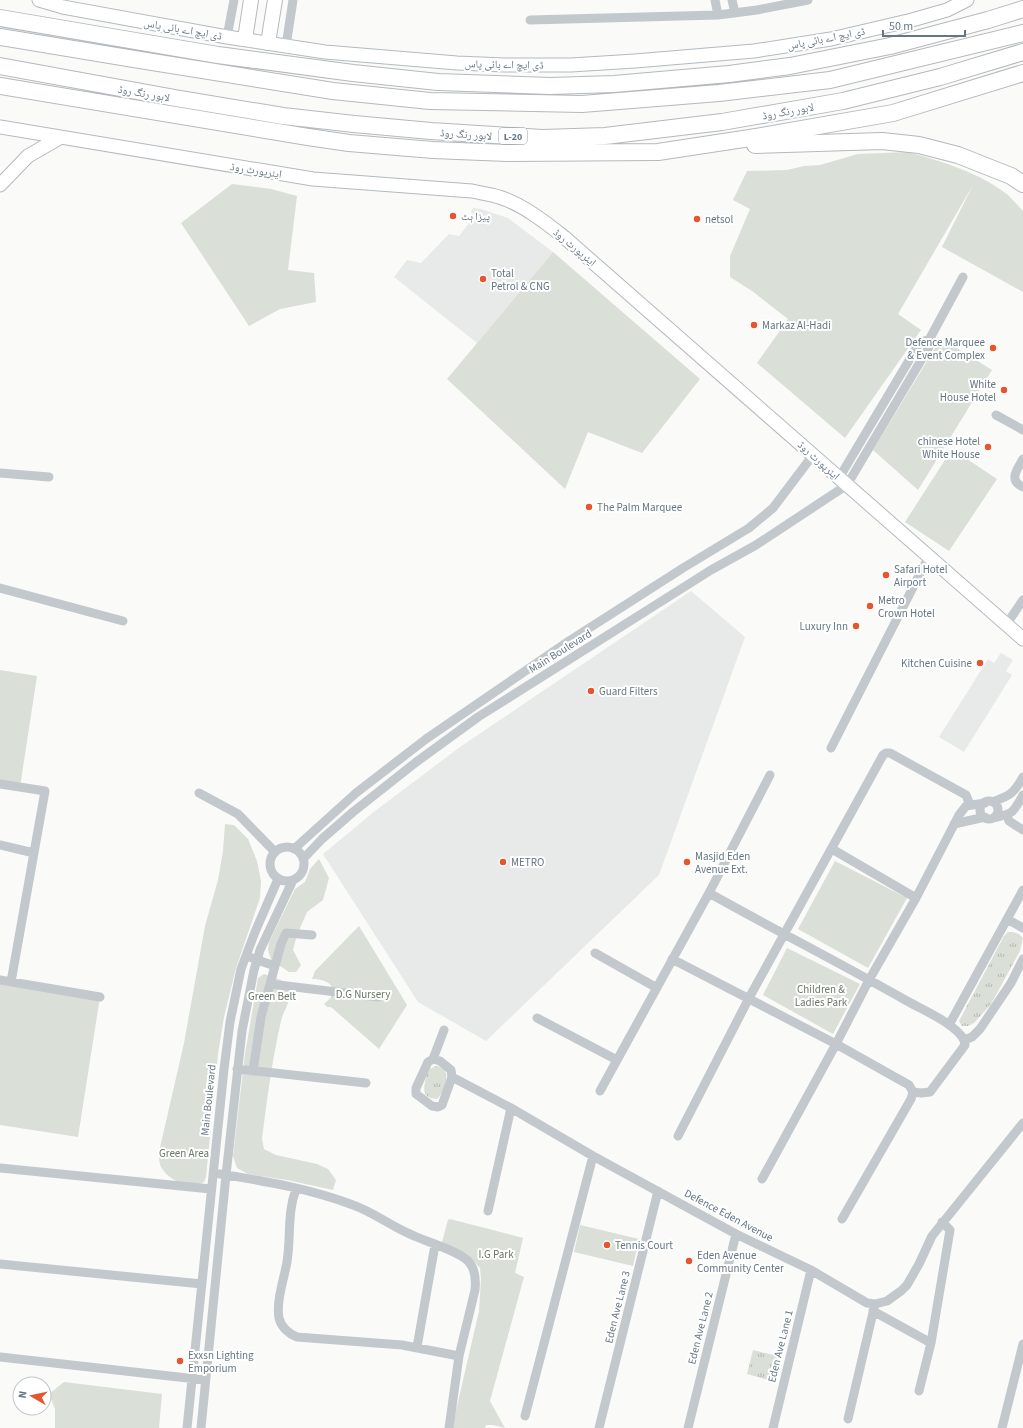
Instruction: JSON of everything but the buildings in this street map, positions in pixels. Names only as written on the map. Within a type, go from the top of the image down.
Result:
[{"type":"highway","points":[[0,18],[218,55],[346,72],[438,82],[550,86],[614,84],[729,74],[790,66],[890,46],[988,20],[1023,9]]},
{"type":"highway","points":[[0,36],[333,91],[430,101],[582,104],[719,94],[830,80],[1023,33]]},
{"type":"highway","name":"لاہور رنگ روڈ","points":[[0,66],[283,116],[431,131],[542,138],[605,136],[722,122],[843,101],[940,78],[1023,52]]},
{"type":"highway","points":[[0,86],[349,143],[433,150],[507,153],[658,152],[893,113],[1023,73]]},
{"type":"highway","points":[[700,146],[882,141],[919,145],[972,160],[1012,176],[1023,184]]},
{"type":"main road","name":"ڈی ایچ اے بائی پاس","points":[[39,0],[63,7],[227,37],[325,52],[457,63],[505,65],[571,65],[754,51],[831,39],[912,20],[947,10],[967,0]]},
{"type":"main road","points":[[245,39],[251,0]]},
{"type":"main road","points":[[268,43],[275,0]]},
{"type":"main road","name":"ایئرپورٹ روڈ","points":[[0,127],[312,178],[472,191],[507,200],[546,224],[564,238],[1023,639]]},
{"type":"main road","points":[[0,185],[28,156],[60,137]]},
{"type":"street","points":[[227,37],[234,0]]},
{"type":"street","points":[[286,46],[293,0]]},
{"type":"street","points":[[715,0],[718,15]]},
{"type":"street","points":[[732,0],[735,13]]},
{"type":"street","points":[[530,20],[718,15],[808,0]]},
{"type":"street","points":[[843,481],[920,342],[928,340],[963,278]]},
{"type":"street","points":[[996,415],[1023,430]]},
{"type":"street","name":"Main Boulevard","points":[[294,849],[356,793],[426,739],[569,641],[683,568],[749,528],[773,508],[814,455]]},
{"type":"street","points":[[1023,459],[1015,475],[1017,484],[1023,487]]},
{"type":"street","points":[[0,473],[49,477]]},
{"type":"street","name":"Main Boulevard","points":[[303,859],[322,839],[353,812],[415,763],[478,717],[704,575],[756,545],[843,481]]},
{"type":"street","points":[[831,748],[929,556]]},
{"type":"street","points":[[0,588],[123,621]]},
{"type":"street","points":[[1006,625],[1023,600]]},
{"type":"street","points":[[678,1136],[750,998],[883,755],[890,753],[966,795],[970,805]]},
{"type":"street","points":[[600,1091],[709,893],[770,775]]},
{"type":"street","points":[[762,1179],[836,1044],[869,980],[916,898],[954,824],[964,809],[970,805],[989,802],[1011,794],[1016,790],[1023,777]]},
{"type":"street","points":[[0,784],[45,792],[11,982]]},
{"type":"street","points":[[199,793],[238,814],[275,852]]},
{"type":"street","points":[[954,824],[1007,815],[1015,809],[1023,795]]},
{"type":"street","points":[[989,802],[996,804],[998,809],[997,814],[989,817],[983,816],[981,807],[989,802]]},
{"type":"street","points":[[1007,815],[1009,821],[1023,830]]},
{"type":"street","points":[[0,845],[34,853]]},
{"type":"street","points":[[201,1428],[242,1031],[260,950],[293,880],[302,871],[304,865],[301,855],[294,849],[284,847],[275,852],[270,861],[271,871],[278,879],[283,881],[293,880]]},
{"type":"street","points":[[832,849],[916,898]]},
{"type":"street","name":"Main Boulevard","points":[[187,1428],[211,1189],[229,1030],[245,955],[278,879]]},
{"type":"street","points":[[949,1025],[1023,890]]},
{"type":"street","points":[[709,893],[869,980],[949,1025],[962,1035],[965,1045],[930,1092],[913,1092]]},
{"type":"street","points":[[1007,919],[1023,928]]},
{"type":"street","points":[[254,1071],[261,1017],[280,944],[286,933],[312,935]]},
{"type":"street","points":[[595,953],[657,988]]},
{"type":"street","points":[[245,955],[275,966]]},
{"type":"street","points":[[672,959],[750,998],[909,1085],[913,1092],[911,1099],[842,1219]]},
{"type":"street","points":[[964,1040],[972,1037],[980,1029],[1011,983],[1023,959]]},
{"type":"street","points":[[0,980],[100,997]]},
{"type":"street","points":[[270,984],[378,997]]},
{"type":"street","points":[[537,1018],[617,1060]]},
{"type":"street","points":[[444,1030],[433,1059],[428,1062],[416,1088],[416,1094],[432,1106],[438,1107],[442,1105],[452,1077]]},
{"type":"street","name":"Defence Eden Avenue","points":[[433,1059],[440,1061],[451,1070],[452,1077],[511,1108],[593,1156],[736,1234],[811,1270],[931,1343]]},
{"type":"street","points":[[237,1069],[366,1083]]},
{"type":"street","points":[[488,1211],[511,1108]]},
{"type":"street","points":[[848,1419],[874,1307],[901,1292],[907,1285],[932,1236],[942,1222],[1023,1123]]},
{"type":"street","points":[[525,1416],[593,1156]]},
{"type":"street","points":[[0,1168],[211,1189]]},
{"type":"street","points":[[213,1174],[269,1182],[320,1194],[354,1205],[409,1234],[460,1254],[469,1262],[474,1270],[476,1290],[460,1356],[449,1428]]},
{"type":"street","points":[[296,1189],[290,1208],[288,1250],[278,1309],[280,1320],[284,1328],[290,1334],[297,1337],[417,1347],[435,1352],[460,1356]]},
{"type":"street","name":"Eden Ave Lane 3","points":[[599,1428],[658,1191]]},
{"type":"street","points":[[919,1391],[931,1343],[950,1230],[942,1222]]},
{"type":"street","name":"Eden Ave Lane 2","points":[[688,1428],[736,1234]]},
{"type":"street","points":[[417,1347],[435,1245]]},
{"type":"street","points":[[0,1264],[202,1284]]},
{"type":"street","name":"Eden Ave Lane 1","points":[[773,1428],[811,1270]]},
{"type":"street","points":[[1002,1428],[1022,1356],[1023,1344]]},
{"type":"street","points":[[0,1357],[205,1380]]},
{"type":"shaded area","points":[[473,208],[481,209],[508,218],[553,252],[477,343],[394,277],[407,260],[421,263],[449,234],[459,236],[473,218],[471,212]]},
{"type":"shaded area","points":[[691,591],[745,637],[659,875],[486,1041],[418,1002],[323,854],[375,811],[460,747]]},
{"type":"shaded area","points":[[1001,653],[1013,660],[1006,671],[1012,675],[964,752],[939,737],[988,659],[994,663]]},
{"type":"green space","points":[[908,152],[948,164],[985,180],[1008,195],[1023,211],[1023,292],[942,247],[973,185],[898,314],[921,330],[845,438],[757,363],[788,319],[752,291],[730,277],[730,256],[750,209],[733,200],[747,171],[787,170],[804,166],[820,165],[858,154]]},
{"type":"green space","points":[[232,184],[271,189],[297,196],[288,270],[314,273],[316,302],[280,309],[249,326],[181,223]]},
{"type":"green space","points":[[553,252],[700,379],[642,453],[588,432],[565,489],[447,379]]},
{"type":"green space","points":[[941,338],[992,370],[918,490],[873,450]]},
{"type":"green space","points":[[952,449],[997,479],[949,551],[905,522]]},
{"type":"green space","points":[[0,670],[37,676],[20,787],[0,784]]},
{"type":"green space","name":"Green Area","points":[[225,824],[234,825],[248,839],[257,861],[261,881],[260,898],[236,968],[224,1017],[218,1054],[206,1177],[204,1182],[192,1185],[180,1183],[165,1172],[160,1165],[159,1152],[184,1043],[205,926],[218,880],[223,851]]},
{"type":"green space","name":"Green Belt","points":[[319,859],[329,878],[323,900],[307,912],[297,935],[293,950],[301,965],[296,972],[289,972],[271,960],[268,950],[269,942],[295,889],[305,882],[310,869]]},
{"type":"green space","points":[[835,861],[907,898],[868,968],[798,929]]},
{"type":"green space","name":"D.G Nursery","points":[[359,926],[407,1005],[379,1049],[331,1007],[327,1007],[324,1004],[329,1000],[333,992],[331,985],[324,981],[312,979],[315,971]]},
{"type":"green space","points":[[1008,932],[1017,933],[1023,938],[1020,951],[991,1004],[974,1023],[968,1026],[962,1026],[959,1021],[1004,936]]},
{"type":"green space","name":"Children & Ladies Park","points":[[787,948],[860,984],[833,1034],[763,995]]},
{"type":"green space","name":"Green Belt","points":[[264,974],[284,982],[290,990],[290,994],[288,1004],[282,1017],[272,1065],[262,1139],[264,1149],[276,1155],[317,1164],[328,1169],[336,1180],[333,1190],[287,1180],[248,1174],[237,1168],[233,1156],[245,1054],[258,978]]},
{"type":"green space","points":[[0,982],[100,997],[78,1137],[0,1125]]},
{"type":"green space","points":[[436,1066],[444,1070],[446,1074],[446,1082],[437,1099],[427,1096],[424,1092],[428,1072]]},
{"type":"green space","name":"I.G Park","points":[[450,1219],[523,1238],[515,1273],[524,1277],[490,1401],[505,1428],[486,1425],[485,1428],[452,1428],[479,1311],[481,1279],[480,1268],[473,1260],[442,1242],[448,1220]]},
{"type":"green space","name":"Tennis Court","points":[[580,1225],[639,1239],[633,1266],[574,1252]]},
{"type":"green space","points":[[753,1350],[778,1356],[772,1381],[747,1374]]},
{"type":"green space","points":[[64,1382],[162,1394],[159,1428],[55,1428],[55,1409],[52,1402],[52,1392]]},
{"type":"place","name":"پیزا ہٹ","points":[[453,216]]},
{"type":"place","name":"netsol","points":[[697,219]]},
{"type":"place","name":"Total Petrol & CNG","points":[[483,279]]},
{"type":"place","name":"Markaz Al-Hadi","points":[[754,325]]},
{"type":"place","name":"Defence Marquee & Event Complex","points":[[993,348]]},
{"type":"place","name":"White House Hotel","points":[[1004,390]]},
{"type":"place","name":"chinese Hotel White House","points":[[988,447]]},
{"type":"place","name":"The Palm Marquee","points":[[589,507]]},
{"type":"place","name":"Safari Hotel Airport","points":[[886,575]]},
{"type":"place","name":"Metro Crown Hotel","points":[[870,606]]},
{"type":"place","name":"Luxury Inn","points":[[856,626]]},
{"type":"place","name":"Kitchen Cuisine","points":[[980,663]]},
{"type":"place","name":"Guard Filters","points":[[591,691]]},
{"type":"place","name":"METRO","points":[[503,862]]},
{"type":"place","name":"Masjid Eden Avenue Ext.","points":[[687,862]]},
{"type":"place","name":"Tennis Court","points":[[607,1245]]},
{"type":"place","name":"Eden Avenue Community Center","points":[[689,1261]]},
{"type":"place","name":"Exxsn Lighting Emporium","points":[[180,1361]]}]
